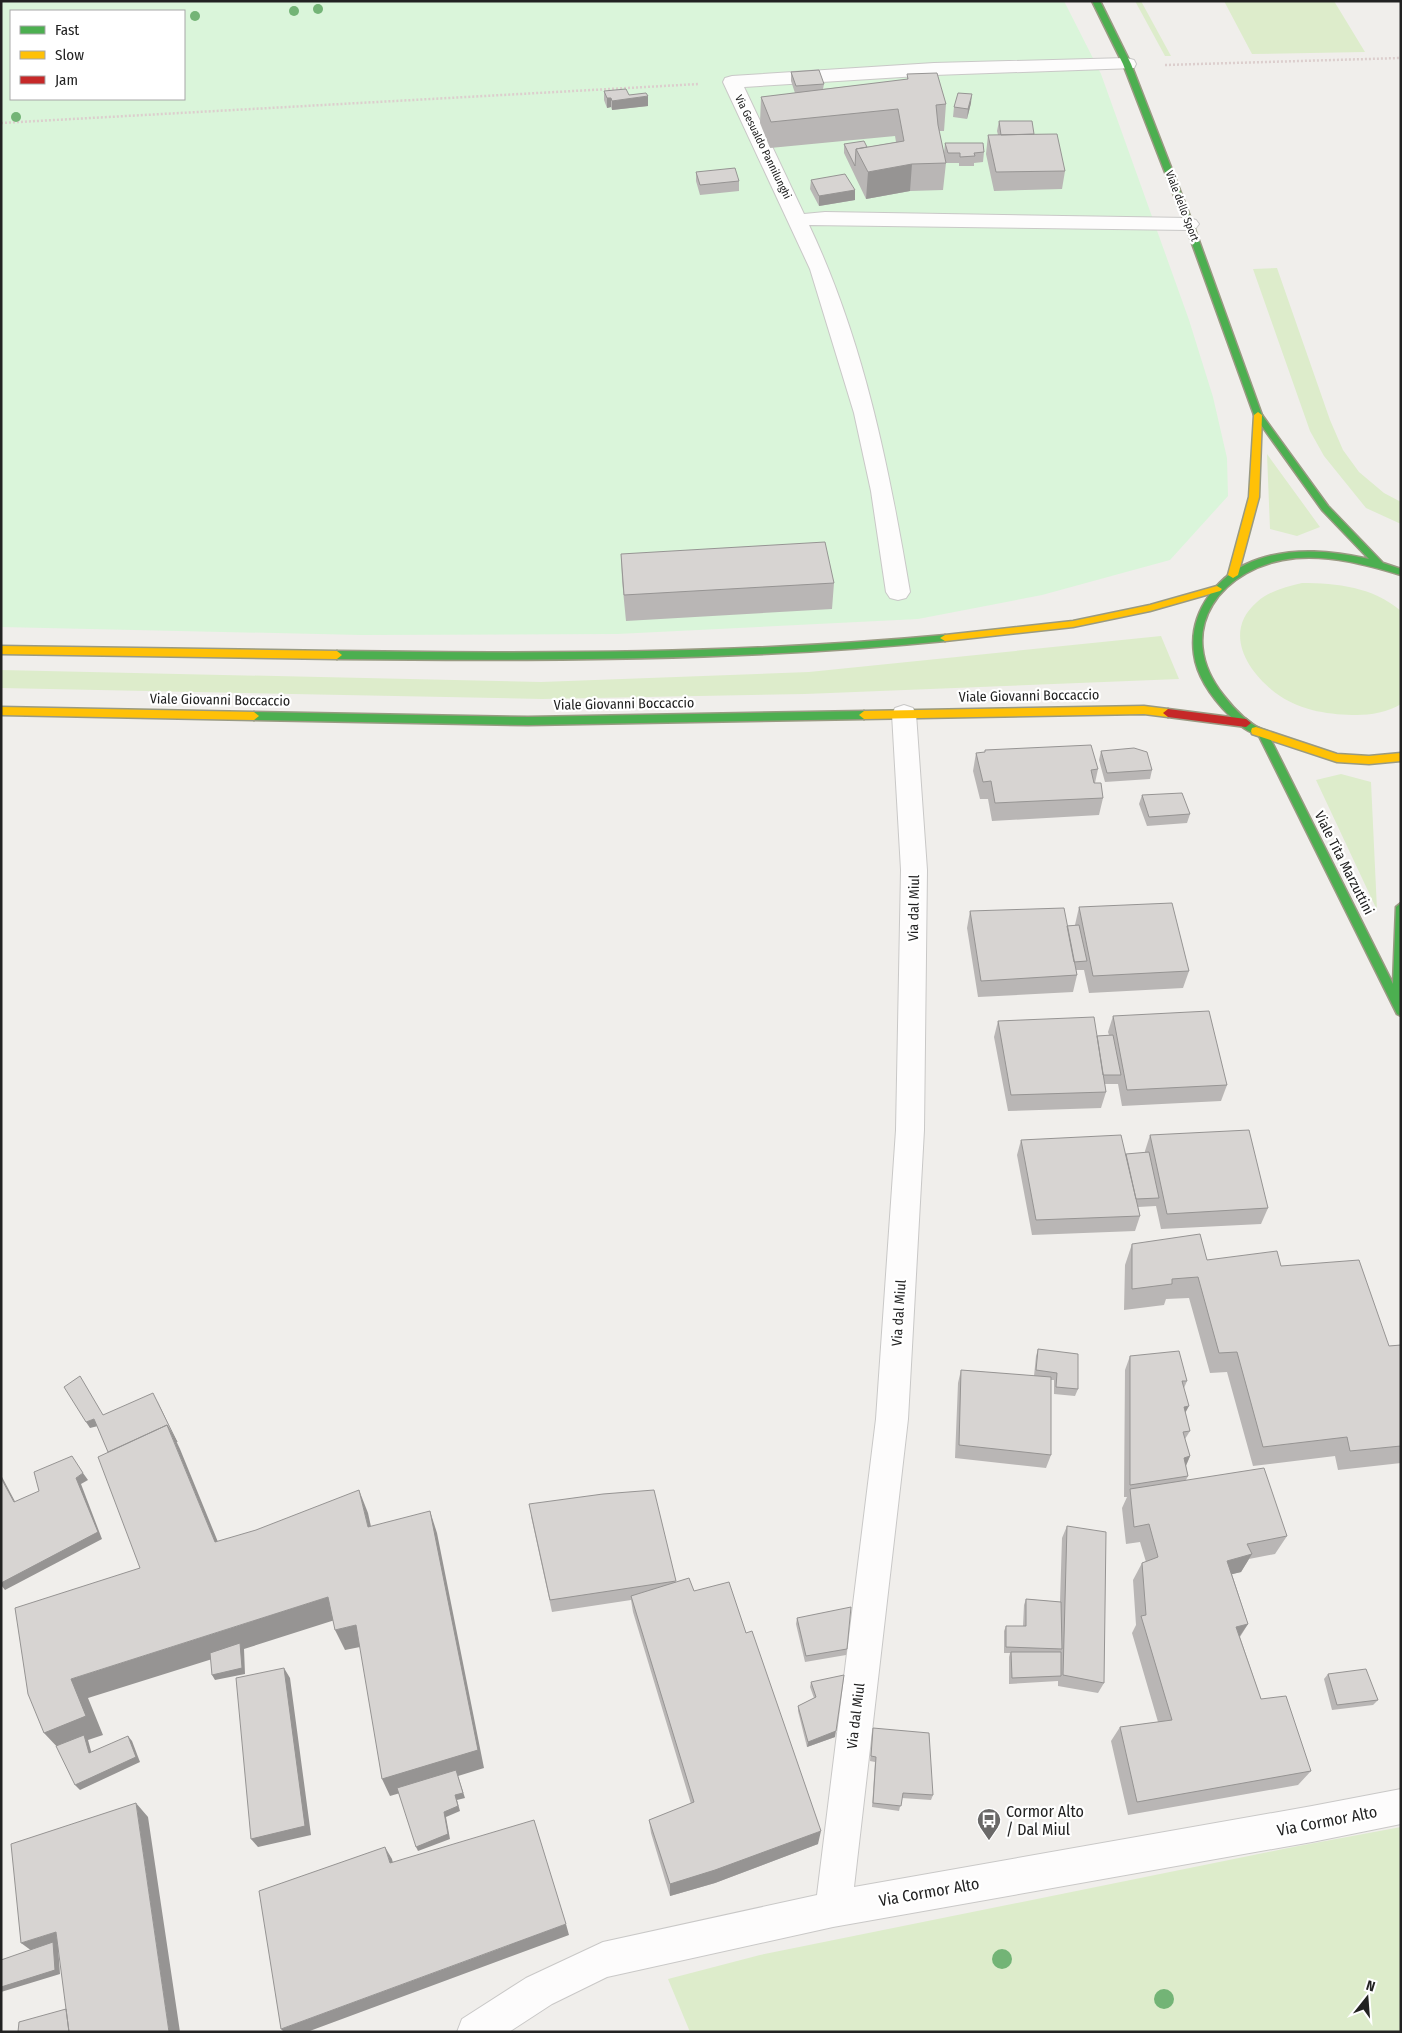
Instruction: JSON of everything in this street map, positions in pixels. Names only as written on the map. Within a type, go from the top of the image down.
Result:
[{"type":"main road","name":"Viale dello Sport","points":[[1096,1],[1127,64],[1189,224],[1258,415],[1326,508],[1378,563]]},
{"type":"main road","name":"Viale dello Sport","points":[[1233,575],[1254,497],[1258,415]]},
{"type":"main road","points":[[1401,572],[1378,563],[1347,556],[1316,554],[1290,556],[1251,566],[1233,575],[1208,599],[1197,623],[1195,638],[1198,658],[1205,676],[1221,700],[1246,723],[1263,734],[1336,758],[1386,760],[1401,757]]},
{"type":"main road","points":[[1,650],[540,658],[705,655],[902,643],[1073,624],[1150,608],[1217,589]]},
{"type":"main road","name":"Viale Giovanni Boccaccio","points":[[1,711],[528,721],[1144,710],[1246,723]]},
{"type":"main road","name":"Viale Tita Marzuttini","points":[[1263,734],[1400,1008]]},
{"type":"main road","name":"Viale Tita Marzuttini","points":[[1400,1008],[1401,907]]},
{"type":"street","name":"Via Gesualdo Pannilunghi","points":[[898,592],[882,491],[866,413],[820,269],[732,82],[934,68],[1127,64]]},
{"type":"street","points":[[798,220],[825,218],[1189,224]]},
{"type":"street","name":"Via dal Miul","points":[[833,1909],[892,1419],[910,1130],[914,870],[904,714]]},
{"type":"street","name":"Via Cormor Alto","points":[[475,2032],[539,1991],[603,1960],[833,1909],[1312,1824],[1401,1806]]},
{"type":"path","points":[[1127,64],[1186,65],[1401,58]]},
{"type":"path","points":[[1,123],[732,82]]},
{"type":"green space","points":[[1,1],[1064,1],[1101,74],[1189,320],[1213,397],[1227,458],[1228,496],[1170,560],[1042,595],[918,619],[617,634],[361,635],[1,627]]},
{"type":"green space","points":[[1135,1],[1141,1],[1171,56],[1165,56]]},
{"type":"green space","points":[[1224,1],[1334,1],[1365,52],[1252,54]]},
{"type":"green space","points":[[1277,268],[1330,420],[1343,450],[1359,472],[1384,493],[1401,502],[1401,524],[1366,508],[1324,456],[1310,431],[1253,269]]},
{"type":"green space","points":[[1267,454],[1320,527],[1297,536],[1270,529]]},
{"type":"green space","points":[[1302,583],[1354,588],[1379,596],[1401,611],[1401,704],[1385,711],[1368,714],[1347,715],[1327,713],[1307,709],[1289,701],[1280,696],[1258,677],[1243,653],[1240,640],[1241,627],[1246,614],[1257,602],[1272,592]]},
{"type":"green space","points":[[1161,636],[1179,679],[805,694],[542,699],[1,688],[1,670],[541,682],[809,672]]},
{"type":"green space","points":[[1341,774],[1371,782],[1377,910],[1316,780]]},
{"type":"green space","points":[[1401,1827],[1401,2032],[690,2032],[668,1979],[760,1955],[1293,1847]]},
{"type":"building","points":[[819,70],[824,84],[796,86],[791,72]]},
{"type":"building","points":[[937,73],[946,104],[936,105],[946,163],[912,164],[868,172],[856,149],[904,141],[898,109],[771,122],[761,97],[908,79],[907,74]]},
{"type":"building","points":[[626,89],[629,95],[646,93],[648,96],[612,101],[611,98],[607,98],[604,91]]},
{"type":"building","points":[[958,93],[972,94],[968,109],[954,107]]},
{"type":"building","points":[[999,121],[1032,121],[1034,134],[1001,135]]},
{"type":"building","points":[[1057,134],[1065,171],[996,172],[988,135]]},
{"type":"building","points":[[864,141],[867,147],[856,149],[855,166],[844,144]]},
{"type":"building","points":[[945,143],[983,143],[984,152],[974,153],[975,156],[960,157],[960,153],[948,153]]},
{"type":"building","points":[[735,168],[739,181],[700,185],[696,172]]},
{"type":"building","points":[[845,174],[855,190],[819,196],[811,180]]},
{"type":"building","points":[[825,542],[834,583],[624,595],[621,554]]},
{"type":"building","points":[[1091,745],[1098,769],[1091,770],[1094,783],[1101,783],[1103,798],[995,803],[991,781],[983,782],[976,753],[985,752],[985,750]]},
{"type":"building","points":[[1134,748],[1147,752],[1152,770],[1107,773],[1101,751]]},
{"type":"building","points":[[1182,793],[1190,814],[1149,817],[1142,795]]},
{"type":"building","points":[[1172,903],[1189,971],[1093,976],[1079,907]]},
{"type":"building","points":[[1064,908],[1077,975],[981,981],[970,911]]},
{"type":"building","points":[[1079,925],[1087,961],[1074,962],[1067,926]]},
{"type":"building","points":[[1209,1011],[1227,1085],[1127,1090],[1113,1016]]},
{"type":"building","points":[[1094,1017],[1106,1092],[1011,1095],[998,1021]]},
{"type":"building","points":[[1113,1035],[1121,1075],[1103,1075],[1097,1036]]},
{"type":"building","points":[[1249,1130],[1268,1208],[1167,1214],[1150,1135]]},
{"type":"building","points":[[1121,1135],[1140,1216],[1036,1220],[1021,1140]]},
{"type":"building","points":[[1149,1152],[1159,1198],[1136,1199],[1126,1154]]},
{"type":"building","points":[[1200,1234],[1207,1260],[1277,1251],[1281,1266],[1359,1260],[1389,1346],[1401,1345],[1401,1446],[1350,1451],[1347,1437],[1263,1447],[1237,1352],[1219,1353],[1198,1277],[1172,1279],[1172,1284],[1132,1289],[1132,1244]]},
{"type":"building","points":[[1038,1349],[1078,1354],[1078,1389],[1056,1387],[1057,1373],[1036,1370]]},
{"type":"building","points":[[1179,1351],[1187,1381],[1182,1381],[1189,1406],[1184,1407],[1190,1431],[1183,1432],[1190,1456],[1184,1458],[1188,1476],[1130,1485],[1130,1356]]},
{"type":"building","points":[[961,1370],[1051,1377],[1051,1455],[959,1445]]},
{"type":"building","points":[[80,1376],[103,1415],[153,1393],[177,1442],[167,1425],[108,1452],[94,1419],[86,1422],[64,1387]]},
{"type":"building","points":[[167,1425],[215,1542],[256,1530],[359,1490],[368,1527],[430,1511],[478,1750],[382,1779],[356,1625],[335,1630],[328,1597],[71,1679],[86,1716],[44,1733],[28,1694],[15,1608],[140,1568],[98,1457]]},
{"type":"building","points":[[72,1456],[83,1473],[76,1478],[98,1532],[1,1583],[1,1478],[14,1502],[39,1491],[34,1472]]},
{"type":"building","points":[[1264,1468],[1287,1536],[1247,1544],[1252,1554],[1227,1561],[1248,1624],[1236,1627],[1261,1699],[1286,1696],[1311,1771],[1137,1802],[1120,1727],[1172,1720],[1141,1616],[1146,1615],[1142,1563],[1158,1557],[1149,1524],[1134,1527],[1130,1489]]},
{"type":"building","points":[[654,1490],[676,1581],[550,1600],[529,1504],[603,1494]]},
{"type":"building","points":[[1067,1526],[1106,1532],[1104,1683],[1063,1675]]},
{"type":"building","points":[[689,1578],[694,1591],[729,1582],[746,1633],[752,1631],[821,1831],[715,1870],[670,1884],[649,1820],[694,1802],[631,1596]]},
{"type":"building","points":[[1026,1599],[1061,1602],[1062,1649],[1006,1647],[1006,1626],[1026,1626]]},
{"type":"building","points":[[851,1607],[847,1649],[806,1656],[797,1618]]},
{"type":"building","points":[[240,1643],[242,1668],[212,1675],[210,1653]]},
{"type":"building","points":[[1011,1652],[1061,1652],[1061,1676],[1012,1678]]},
{"type":"building","points":[[284,1668],[305,1826],[251,1839],[236,1678]]},
{"type":"building","points":[[1366,1669],[1378,1700],[1337,1705],[1328,1674]]},
{"type":"building","points":[[844,1675],[836,1731],[808,1742],[798,1706],[816,1697],[811,1682]]},
{"type":"building","points":[[873,1728],[929,1733],[933,1795],[903,1793],[901,1806],[873,1803],[876,1757],[871,1756]]},
{"type":"building","points":[[84,1735],[89,1753],[128,1736],[136,1757],[75,1785],[56,1746]]},
{"type":"building","points":[[456,1770],[463,1793],[455,1795],[458,1806],[444,1812],[448,1834],[416,1847],[397,1788]]},
{"type":"building","points":[[136,1803],[169,2032],[69,2032],[56,1932],[21,1943],[11,1844]]},
{"type":"building","points":[[534,1820],[566,1924],[281,2029],[259,1891],[385,1847],[390,1863]]},
{"type":"building","points":[[53,1942],[55,1970],[1,1987],[1,1960]]},
{"type":"building","points":[[66,2009],[69,2032],[18,2032],[19,2022]]},
{"type":"traffic: fast","points":[[1096,1],[1127,64],[1189,224],[1258,415],[1325,508],[1378,563]]},
{"type":"traffic: fast","points":[[1256,731],[1226,706],[1204,674],[1199,656],[1197,638],[1201,620],[1210,601],[1220,588],[1233,576],[1255,564],[1280,557],[1298,555],[1315,554],[1350,558],[1401,572]]},
{"type":"traffic: fast","points":[[337,655],[565,657],[717,654],[793,651],[945,638]]},
{"type":"traffic: fast","points":[[254,716],[528,721],[864,715]]},
{"type":"traffic: fast","points":[[1263,734],[1401,1011]]},
{"type":"traffic: fast","points":[[1398,1000],[1401,907]]},
{"type":"traffic: slow","points":[[1233,575],[1254,497],[1258,415]]},
{"type":"traffic: slow","points":[[945,638],[1073,624],[1150,608],[1217,589]]},
{"type":"traffic: slow","points":[[1,650],[337,655]]},
{"type":"traffic: slow","points":[[864,715],[1144,710],[1168,713]]},
{"type":"traffic: slow","points":[[1,711],[254,716]]},
{"type":"traffic: slow","points":[[1256,731],[1337,758],[1369,760],[1401,757]]},
{"type":"traffic: jam","points":[[1168,713],[1246,723]]},
{"type":"place","name":"Cormor Alto / Dal Miul","points":[[989,1841]]}]
